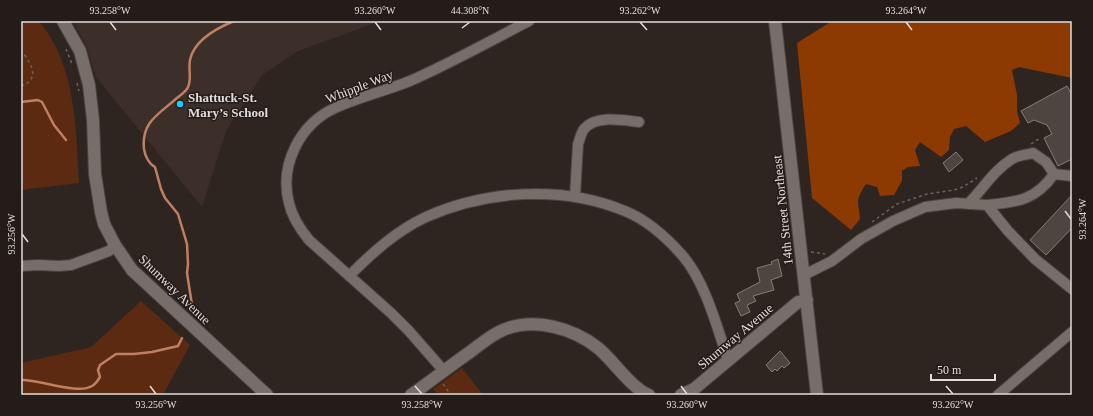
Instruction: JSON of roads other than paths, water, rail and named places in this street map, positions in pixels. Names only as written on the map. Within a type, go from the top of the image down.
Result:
[{"type":"street","name":"Shumway Avenue","points":[[63,21],[80,51],[89,85],[92,101],[95,174],[104,224],[132,270],[267,395]]},
{"type":"street","name":"Whipple Way","points":[[444,371],[410,332],[309,240],[300,228],[293,216],[288,202],[288,163],[301,136],[309,125],[321,116],[335,108],[415,78],[456,59],[529,21]]},
{"type":"street","name":"14th Street Northeast","points":[[775,21],[817,395]]},
{"type":"street","points":[[575,196],[578,144],[584,129],[597,121],[617,119],[639,122]]},
{"type":"street","points":[[968,204],[991,177],[1013,158],[1034,153],[1046,162],[1054,174],[1072,176]]},
{"type":"street","points":[[804,275],[832,260],[861,239],[893,221],[925,207],[956,203],[987,205],[1012,203],[1031,197],[1046,185],[1054,174]]},
{"type":"street","points":[[349,276],[381,246],[402,231],[425,218],[448,209],[478,200],[507,196],[538,194],[575,196],[626,211],[661,234],[683,256],[697,276],[728,360]]},
{"type":"street","points":[[987,205],[1008,230],[1035,258],[1072,289]]},
{"type":"street","points":[[21,266],[38,264],[59,266],[71,264],[109,251],[116,245]]},
{"type":"street","name":"Shumway Avenue","points":[[681,395],[694,389],[798,302],[807,300]]},
{"type":"street","points":[[411,395],[484,341],[503,330],[530,325],[550,326],[575,333],[587,340],[600,350],[637,388],[649,395]]},
{"type":"street","points":[[998,395],[1072,332]]},
{"type":"waterway","points":[[196,312],[192,305],[187,273],[187,244],[178,214],[165,198],[155,167],[149,162],[145,154],[145,132],[153,119],[187,89],[190,81],[190,60],[196,46],[214,31],[234,21]]},
{"type":"waterway","points":[[21,102],[38,100],[42,102],[54,125],[66,140]]},
{"type":"waterway","points":[[21,380],[68,388],[86,388],[97,382],[100,377],[98,370],[100,365],[116,354],[152,352],[178,346],[182,338]]},
{"type":"place","name":"Shattuck-St. Mary’s School","points":[[180,104]]}]
